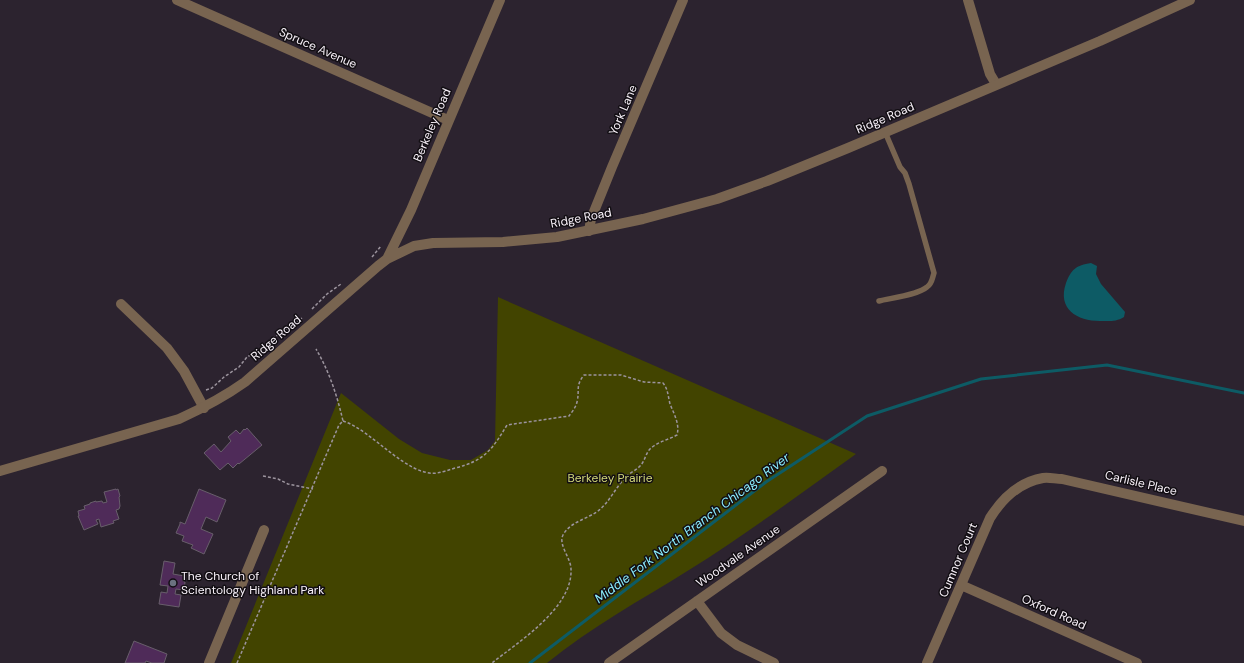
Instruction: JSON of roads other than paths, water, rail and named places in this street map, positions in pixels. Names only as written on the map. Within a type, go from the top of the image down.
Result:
[{"type":"street","name":"Spruce Avenue","points":[[177,0],[448,120]]},
{"type":"street","name":"Berkeley Road","points":[[387,259],[411,210],[500,0]]},
{"type":"street","name":"York Lane","points":[[589,231],[591,219],[612,167],[683,0]]},
{"type":"street","points":[[968,0],[990,74],[996,84]]},
{"type":"street","name":"Ridge Road","points":[[0,471],[179,419],[228,395],[387,259],[414,246],[433,243],[526,241],[557,237],[644,219],[717,199],[767,181],[885,132],[1190,0]]},
{"type":"street","points":[[122,304],[167,348],[184,372],[204,408]]},
{"type":"street","name":"Woodvale Avenue","points":[[609,663],[882,471]]},
{"type":"street","name":"Carlisle Place","points":[[1031,482],[1044,478],[1062,479],[1244,521]]},
{"type":"street","name":"Cumnor Court","points":[[927,663],[990,518],[1006,496],[1031,482]]},
{"type":"street","points":[[209,663],[264,530]]},
{"type":"street","name":"Oxford Road","points":[[961,585],[1137,663]]},
{"type":"street","points":[[697,601],[722,633],[737,645],[774,663]]},
{"type":"lane","points":[[879,301],[919,292],[932,282],[934,273],[909,184],[885,132]]},
{"type":"water","points":[[1091,263],[1097,266],[1096,274],[1101,284],[1125,312],[1124,317],[1112,321],[1084,319],[1071,312],[1067,306],[1064,300],[1064,292],[1066,283],[1072,271],[1081,265]]},
{"type":"waterway","name":"Middle Fork North Branch Chicago River","points":[[530,663],[766,482],[867,416],[981,379],[1107,365],[1244,393]]},
{"type":"place","name":"The Church of Scientology Highland Park","points":[[173,583]]},
{"type":"park label","name":"Berkeley Prairie","points":[[610,478]]}]
